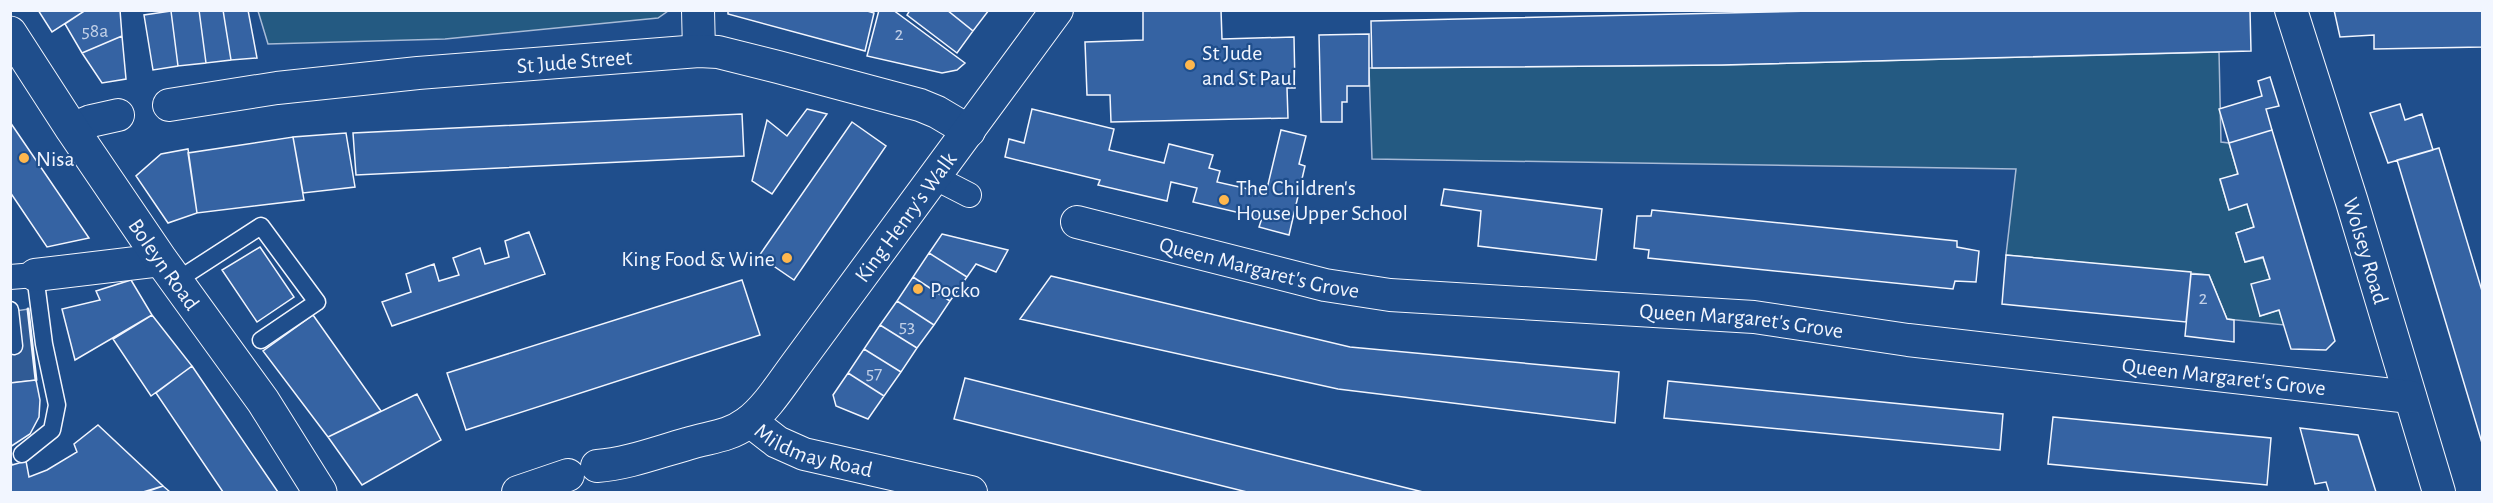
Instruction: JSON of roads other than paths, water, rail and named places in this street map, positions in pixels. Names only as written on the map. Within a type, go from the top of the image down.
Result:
[{"type":"street","points":[[698,10],[699,51]]},
{"type":"street","name":"King Henry's Walk","points":[[750,421],[795,366],[1057,10]]},
{"type":"street","name":"Wolsey Road","points":[[2291,10],[2352,202],[2439,492]]},
{"type":"street","name":"Boleyn Road","points":[[10,33],[22,76],[72,129],[263,401],[320,492]]},
{"type":"street","name":"St Jude Street","points":[[169,105],[277,88],[418,73],[699,51],[718,52],[768,64],[920,105],[969,131]]},
{"type":"street","points":[[72,129],[92,121],[118,115]]},
{"type":"street","points":[[934,177],[969,195]]},
{"type":"street","name":"Queen Margaret's Grove","points":[[1077,222],[1325,285],[1390,295],[1754,317],[1908,340],[2410,397]]},
{"type":"street","points":[[23,276],[169,270]]},
{"type":"street","name":"Mildmay Road","points":[[518,492],[583,470],[614,465],[699,440],[719,437],[734,432],[750,421],[777,442],[804,454],[970,492]]},
{"type":"lane","points":[[169,270],[261,226],[317,302],[261,340]]},
{"type":"lane","points":[[22,454],[52,430],[57,405],[44,344],[23,276]]},
{"type":"lane","points":[[10,310],[14,346]]},
{"type":"place","name":"St Jude and St Paul","points":[[1190,65]]},
{"type":"place","name":"Nisa","points":[[24,158]]},
{"type":"place","name":"The Children's House Upper School","points":[[1224,200]]},
{"type":"place","name":"King Food & Wine","points":[[787,258]]},
{"type":"place","name":"Pocko","points":[[918,289]]}]
